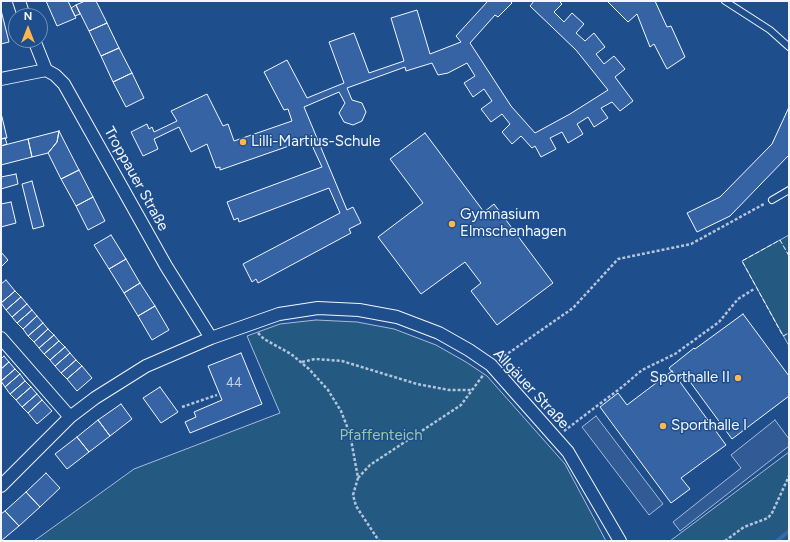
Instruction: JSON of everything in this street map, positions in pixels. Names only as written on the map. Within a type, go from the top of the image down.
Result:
[{"type":"street","points":[[1,79],[46,70],[37,48]]},
{"type":"street","name":"Troppauer Straße","points":[[46,70],[55,75],[64,84],[166,266],[211,338]]},
{"type":"street","name":"Allgäuer Straße","points":[[1,486],[70,417],[95,398],[146,366],[211,338],[252,322],[279,314],[318,308],[359,310],[397,317],[439,333],[491,365],[568,452],[620,541]]},
{"type":"street","points":[[1,338],[70,417]]},
{"type":"lane","points":[[725,1],[770,30],[789,47]]},
{"type":"lane","points":[[772,200],[789,190]]},
{"type":"path","points":[[358,478],[370,465],[461,404],[491,365],[573,308],[618,259],[691,244],[772,200]]},
{"type":"path","points":[[555,438],[642,370],[675,354],[719,322],[738,299],[754,288]]},
{"type":"path","points":[[252,322],[264,340],[302,362],[328,390],[341,411],[350,434],[358,478],[354,495],[356,506],[379,541]]},
{"type":"path","points":[[302,362],[314,360],[342,361],[417,384],[449,390],[472,390]]},
{"type":"path","points":[[182,406],[217,395]]},
{"type":"path","points":[[725,541],[744,527],[768,518],[772,513],[789,476]]},
{"type":"green space","points":[[789,235],[789,346],[742,261]]},
{"type":"green space","name":"Pfaffenteich","points":[[316,320],[357,322],[394,329],[436,345],[487,376],[565,464],[606,541],[34,541],[134,469],[280,413],[247,336],[280,324]]},
{"type":"green space","points":[[789,452],[789,541],[670,541]]},
{"type":"shaded area","points":[[596,416],[663,504],[649,515],[582,427]]},
{"type":"shaded area","points":[[775,420],[789,439],[789,446],[680,531],[673,522],[741,468],[731,455]]},
{"type":"building","points":[[46,1],[68,1],[76,18],[57,26]]},
{"type":"building","points":[[85,1],[96,1],[107,23],[89,31],[76,5]]},
{"type":"building","name":"Lilli-Martius-Schule","points":[[488,1],[510,1],[512,3],[498,17],[495,15],[470,43],[511,106],[535,133],[570,114],[608,90],[576,50],[530,6],[534,1],[559,1],[562,4],[554,12],[564,22],[572,13],[584,24],[576,33],[585,41],[594,33],[605,47],[596,54],[604,64],[614,56],[625,69],[615,77],[633,101],[620,111],[612,102],[601,108],[608,118],[594,127],[588,117],[577,124],[583,134],[568,143],[562,132],[550,138],[556,149],[541,157],[535,146],[532,148],[521,136],[512,144],[502,132],[510,124],[502,114],[491,122],[481,109],[492,101],[484,89],[473,97],[464,83],[475,76],[467,63],[448,73],[438,75],[432,63],[406,71],[405,67],[347,88],[352,100],[362,103],[366,112],[362,121],[353,125],[344,122],[339,113],[345,103],[339,92],[304,107],[347,210],[353,207],[361,223],[349,229],[351,233],[258,283],[256,279],[252,282],[243,264],[340,213],[329,188],[239,222],[238,218],[234,220],[227,202],[322,167],[309,139],[220,170],[220,167],[216,168],[207,144],[191,152],[179,127],[154,139],[158,149],[143,156],[131,132],[147,124],[149,129],[152,127],[154,132],[177,121],[171,111],[207,94],[223,126],[228,124],[234,141],[292,121],[288,109],[284,110],[264,72],[287,60],[307,98],[344,83],[329,42],[354,33],[369,73],[404,61],[391,18],[417,10],[430,54],[461,42],[456,36]]},
{"type":"building","points":[[607,1],[655,1],[667,27],[671,26],[685,57],[667,69],[654,44],[650,47],[637,14],[628,22]]},
{"type":"building","points":[[76,5],[80,14],[75,16],[71,8]]},
{"type":"building","points":[[1,10],[8,42],[1,44]]},
{"type":"building","points":[[107,23],[119,48],[101,56],[89,31]]},
{"type":"building","points":[[119,48],[132,73],[113,82],[101,56]]},
{"type":"building","points":[[132,73],[144,98],[126,107],[113,82]]},
{"type":"building","points":[[789,107],[789,155],[730,216],[697,232],[687,213],[720,197],[772,144]]},
{"type":"building","points":[[2,117],[7,138],[1,139],[1,118]]},
{"type":"building","points":[[59,131],[79,170],[61,179],[48,153],[57,142]]},
{"type":"building","points":[[59,131],[57,142],[48,153],[32,157],[28,139]]},
{"type":"building","name":"Gymnasium Elmschenhagen","points":[[425,133],[484,212],[494,204],[553,283],[497,325],[471,291],[481,283],[465,262],[421,294],[378,237],[423,203],[390,159]]},
{"type":"building","points":[[5,138],[7,144],[1,146],[1,139]]},
{"type":"building","points":[[28,139],[32,157],[1,165],[1,146]]},
{"type":"building","points":[[79,170],[93,197],[76,206],[61,179]]},
{"type":"building","points":[[16,174],[18,184],[1,189],[1,177]]},
{"type":"building","points":[[32,181],[44,226],[33,229],[22,184]]},
{"type":"building","points":[[93,197],[105,221],[88,230],[76,206]]},
{"type":"building","points":[[11,202],[16,223],[1,227],[1,204]]},
{"type":"building","points":[[111,235],[126,259],[109,269],[94,245]]},
{"type":"building","points":[[1,252],[8,260],[1,267]]},
{"type":"building","points":[[126,259],[140,283],[124,293],[109,269]]},
{"type":"building","points":[[6,280],[15,291],[1,303],[1,284]]},
{"type":"building","points":[[140,283],[155,306],[138,316],[124,293]]},
{"type":"building","points":[[15,291],[21,297],[6,310],[1,303]]},
{"type":"building","points":[[21,297],[27,304],[12,317],[6,310]]},
{"type":"building","points":[[27,304],[32,310],[17,323],[12,317]]},
{"type":"building","points":[[155,306],[169,330],[152,340],[138,316]]},
{"type":"building","points":[[32,310],[37,316],[23,329],[17,323]]},
{"type":"building","name":"Sporthalle II","points":[[743,314],[789,376],[789,396],[732,439],[685,375],[678,380],[669,368],[694,348],[695,349]]},
{"type":"building","points":[[37,316],[43,323],[28,336],[23,329]]},
{"type":"building","points":[[43,323],[48,329],[34,342],[28,336]]},
{"type":"building","points":[[48,329],[54,335],[39,348],[34,342]]},
{"type":"building","points":[[54,335],[59,341],[44,354],[39,348]]},
{"type":"building","points":[[59,341],[65,347],[50,360],[44,354]]},
{"type":"building","points":[[65,347],[70,353],[55,366],[50,360]]},
{"type":"building","points":[[70,353],[76,360],[61,373],[55,366]]},
{"type":"building","points":[[241,353],[262,404],[190,433],[185,422],[196,417],[194,412],[222,400],[208,366]]},
{"type":"building","points":[[4,356],[9,362],[1,369],[1,359]]},
{"type":"building","points":[[76,360],[82,366],[67,379],[61,373]]},
{"type":"building","points":[[9,362],[15,369],[1,381],[1,369]]},
{"type":"building","points":[[82,366],[92,378],[77,391],[67,379]]},
{"type":"building","points":[[15,369],[20,374],[5,387],[1,381]]},
{"type":"building","name":"Sporthalle I","points":[[672,371],[726,445],[681,478],[690,489],[671,503],[600,407],[618,393],[627,405]]},
{"type":"building","points":[[20,374],[25,381],[10,394],[5,387]]},
{"type":"building","points":[[25,381],[31,387],[16,400],[10,394]]},
{"type":"building","points":[[31,387],[37,394],[22,407],[16,400]]},
{"type":"building","points":[[160,387],[178,412],[161,423],[143,398]]},
{"type":"building","points":[[37,394],[42,400],[28,413],[22,407]]},
{"type":"building","points":[[42,400],[52,411],[37,424],[28,413]]},
{"type":"building","points":[[121,404],[132,419],[110,436],[98,420]]},
{"type":"building","points":[[98,420],[110,436],[89,452],[77,437]]},
{"type":"building","points":[[77,437],[89,452],[67,469],[55,454]]},
{"type":"building","points":[[46,473],[60,488],[40,507],[26,492]]},
{"type":"building","points":[[26,492],[40,507],[19,526],[5,511]]},
{"type":"building","points":[[5,511],[19,526],[1,541],[1,514]]},
{"type":"waterway","points":[[777,541],[789,531]]},
{"type":"fence","points":[[789,256],[780,240],[742,261],[783,336],[789,333]]},
{"type":"place","name":"Lilli-Martius-Schule","points":[[243,142]]},
{"type":"place","name":"Gymnasium Elmschenhagen","points":[[452,224]]},
{"type":"place","name":"Sporthalle II","points":[[738,378]]},
{"type":"place","name":"Sporthalle I","points":[[663,426]]}]
